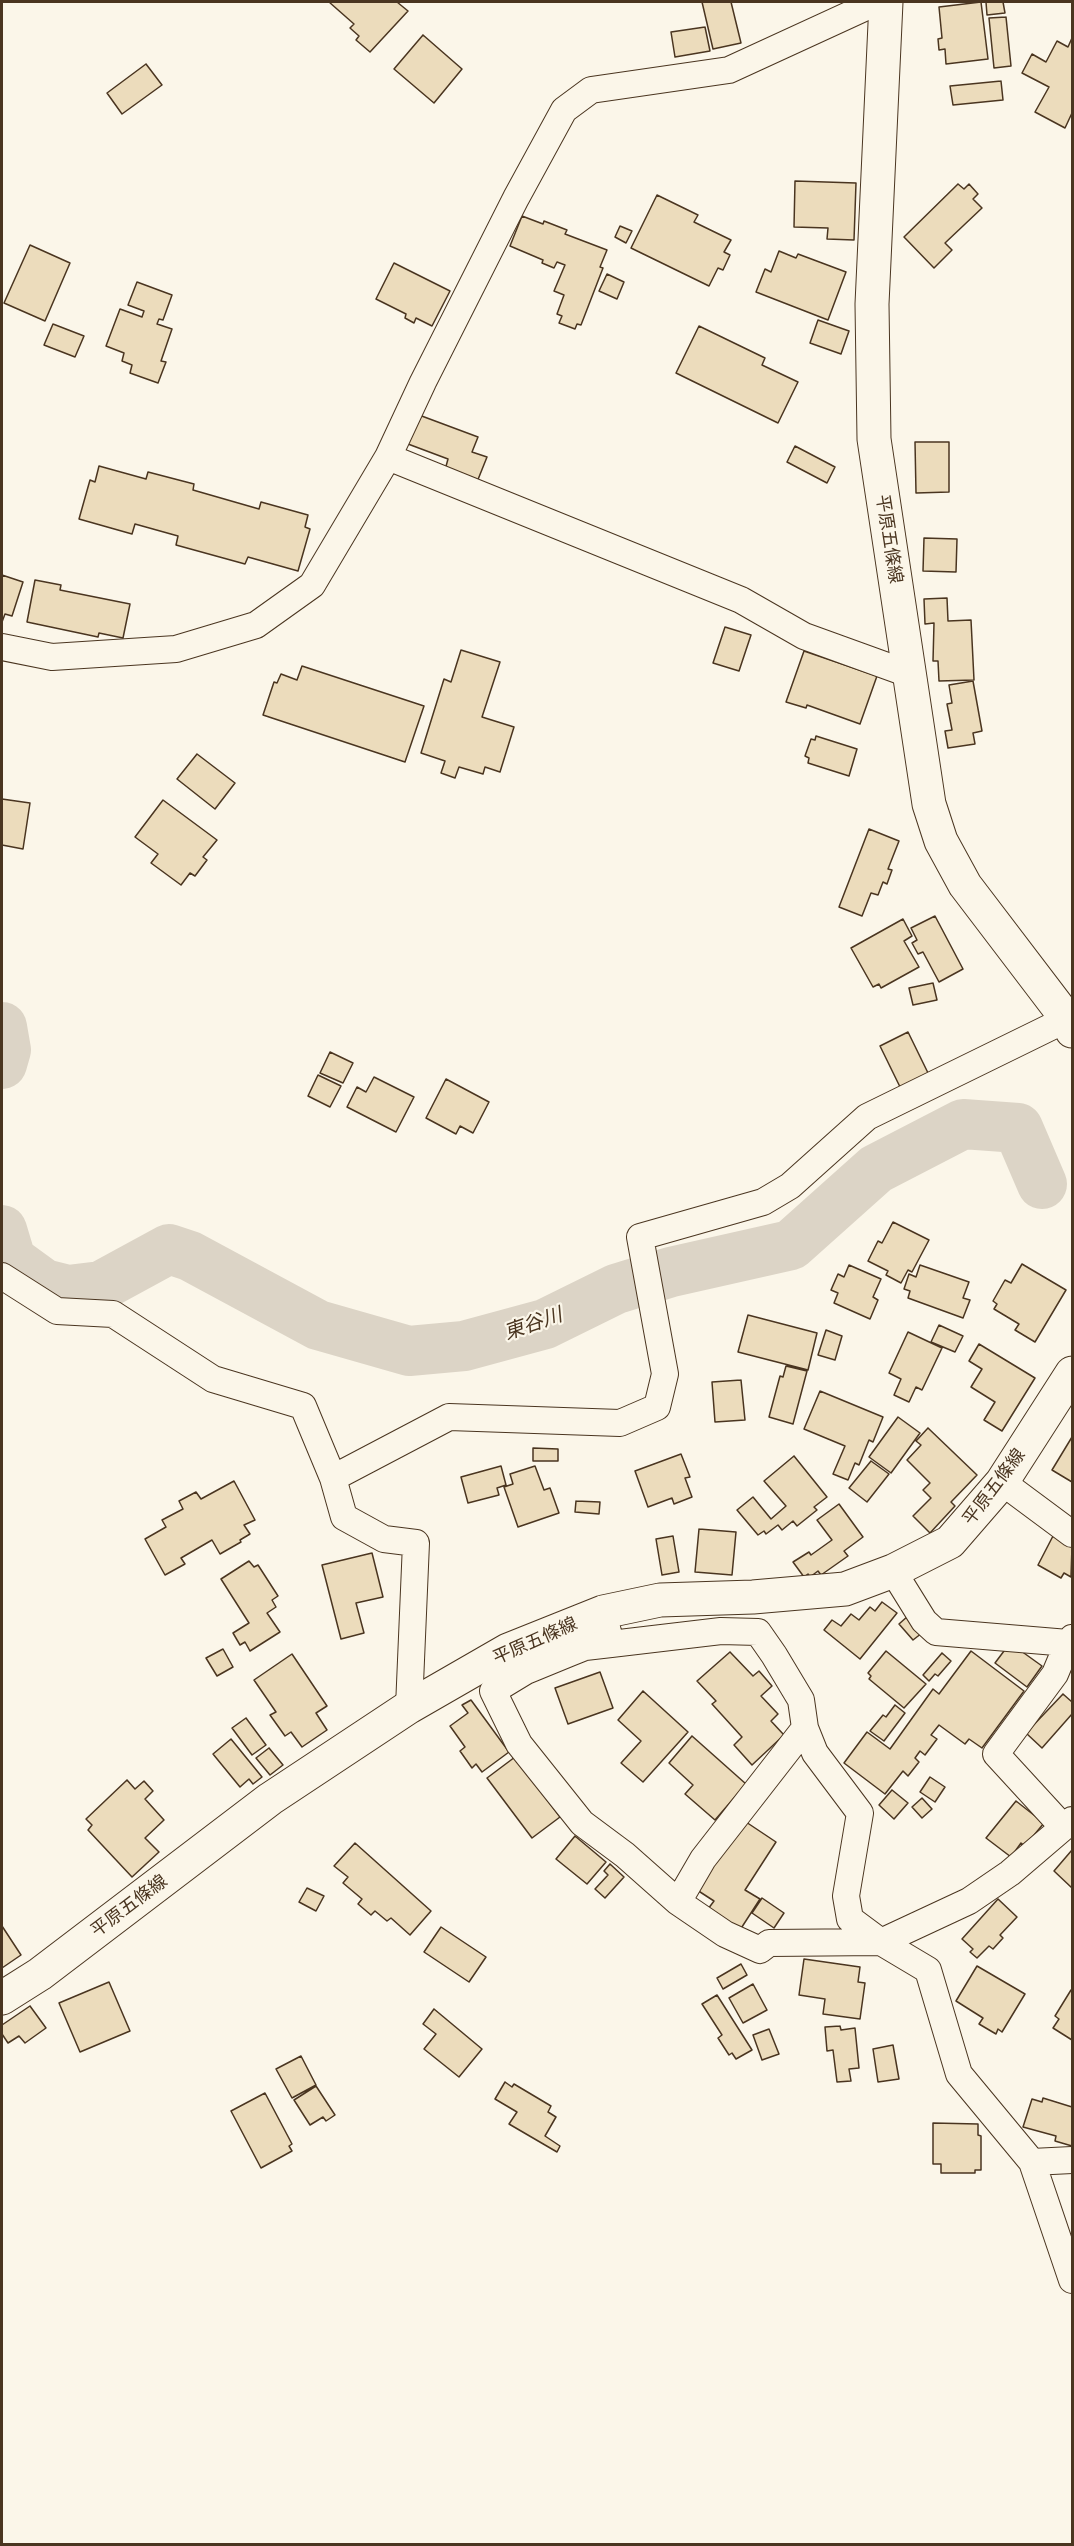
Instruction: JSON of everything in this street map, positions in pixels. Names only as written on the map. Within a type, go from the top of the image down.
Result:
[{"type":"main road","name":"平原五條線","points":[[886,2],[872,304],[874,439],[929,804],[941,841],[965,885],[1070,1025]]},
{"type":"main road","name":"平原五條線","points":[[2,1998],[40,1974],[270,1799],[409,1707],[508,1650],[603,1611],[660,1600],[753,1597],[845,1588],[893,1571],[950,1542],[1002,1482],[1072,1373]]},
{"type":"street","points":[[2,647],[52,657],[176,650],[256,625],[312,585],[388,457],[423,382],[516,198],[564,110],[591,90],[729,70],[877,2]]},
{"type":"street","points":[[388,457],[741,600],[804,636],[909,674]]},
{"type":"street","points":[[333,1478],[449,1417],[620,1423],[657,1407],[666,1374],[640,1237],[763,1202],[790,1186],[867,1117],[1070,1025]]},
{"type":"street","points":[[2,1276],[57,1311],[113,1314],[213,1379],[303,1406],[333,1478],[344,1517],[384,1539],[416,1543],[409,1707]]},
{"type":"street","points":[[1002,1482],[1072,1534]]},
{"type":"street","points":[[893,1571],[924,1621],[936,1632],[1070,1640],[1055,1674],[996,1754],[1068,1823],[1010,1873],[969,1901],[881,1942],[769,1943],[760,1950],[725,1934],[678,1902],[625,1856],[582,1823],[519,1744],[493,1691],[526,1671],[585,1647],[722,1631],[758,1632],[801,1700],[805,1728],[815,1753],[860,1813],[846,1896],[850,1919],[881,1942],[928,1970],[959,2074],[1032,2162],[1072,2280]]},
{"type":"street","points":[[603,1611],[610,1644]]},
{"type":"street","points":[[678,1902],[703,1859],[752,1793],[805,1728]]},
{"type":"street","points":[[1032,2162],[1072,2160]]},
{"type":"building","points":[[329,2],[397,2],[408,11],[370,52],[356,40],[359,36],[350,28],[354,24]]},
{"type":"building","points":[[702,2],[731,2],[741,43],[713,49]]},
{"type":"building","points":[[981,2],[988,59],[946,64],[945,49],[939,50],[938,39],[942,38],[939,7]]},
{"type":"building","points":[[986,2],[1003,2],[1005,13],[987,15]]},
{"type":"building","points":[[1006,17],[1011,66],[994,68],[989,18]]},
{"type":"building","points":[[705,27],[710,51],[675,57],[671,32]]},
{"type":"building","points":[[423,35],[462,69],[434,103],[394,69]]},
{"type":"building","points":[[1072,38],[1072,113],[1065,128],[1035,112],[1049,87],[1022,73],[1032,54],[1046,62],[1057,41],[1068,47]]},
{"type":"building","points":[[146,64],[162,85],[122,114],[107,93]]},
{"type":"building","points":[[1001,81],[1003,100],[953,105],[950,86]]},
{"type":"building","points":[[795,181],[856,183],[854,240],[827,239],[828,228],[794,227]]},
{"type":"building","points":[[958,184],[964,189],[969,184],[978,194],[973,199],[982,208],[945,243],[952,250],[934,268],[904,237]]},
{"type":"building","points":[[657,195],[698,215],[694,222],[731,240],[724,252],[730,255],[723,270],[718,268],[709,286],[631,248]]},
{"type":"building","points":[[522,216],[567,230],[565,234],[607,250],[600,267],[603,268],[581,325],[577,324],[575,329],[559,323],[562,316],[557,314],[564,295],[554,291],[565,265],[557,262],[554,268],[542,263],[543,260],[510,246]]},
{"type":"building","points":[[620,226],[632,231],[626,243],[615,237]]},
{"type":"building","points":[[30,245],[70,263],[45,321],[4,303]]},
{"type":"building","points":[[779,251],[796,258],[798,254],[846,272],[828,320],[756,292],[765,269],[771,272]]},
{"type":"building","points":[[394,263],[450,291],[432,326],[416,318],[414,323],[405,318],[406,314],[376,299]]},
{"type":"building","points":[[607,274],[624,282],[617,299],[599,291]]},
{"type":"building","points":[[137,282],[172,295],[163,320],[159,319],[157,324],[172,329],[161,361],[166,362],[158,383],[130,373],[132,365],[122,361],[124,353],[106,346],[120,309],[142,317],[144,311],[128,305]]},
{"type":"building","points":[[818,320],[849,331],[841,354],[810,343]]},
{"type":"building","points":[[53,324],[84,336],[75,357],[44,345]]},
{"type":"building","points":[[699,326],[765,358],[762,365],[798,382],[778,423],[676,373]]},
{"type":"building","points":[[419,415],[478,437],[472,452],[487,457],[477,482],[445,470],[448,459],[408,444]]},
{"type":"building","points":[[915,442],[949,442],[949,492],[916,493]]},
{"type":"building","points":[[795,446],[835,467],[827,483],[787,462]]},
{"type":"building","points":[[99,466],[146,479],[148,472],[194,484],[193,490],[259,509],[261,502],[308,515],[305,527],[310,529],[298,571],[248,557],[245,564],[176,545],[178,536],[135,524],[132,534],[79,519],[90,480],[95,482]]},
{"type":"building","points":[[924,538],[957,539],[956,572],[923,571]]},
{"type":"building","points":[[2,575],[23,582],[12,616],[5,614],[2,622]]},
{"type":"building","points":[[35,580],[61,585],[60,590],[130,604],[123,638],[99,633],[98,637],[27,622]]},
{"type":"building","points":[[947,598],[948,621],[971,620],[974,680],[939,681],[938,661],[933,661],[934,623],[925,624],[924,599]]},
{"type":"building","points":[[725,627],[751,635],[739,671],[713,663]]},
{"type":"building","points":[[461,650],[500,662],[482,717],[514,727],[500,772],[485,767],[483,774],[459,767],[455,778],[441,773],[445,761],[421,753],[444,679],[451,682]]},
{"type":"building","points":[[804,651],[877,676],[860,724],[807,705],[806,708],[786,702]]},
{"type":"building","points":[[302,666],[424,706],[405,762],[263,715],[274,682],[277,683],[281,674],[297,680]]},
{"type":"building","points":[[973,681],[982,731],[973,733],[975,744],[948,748],[945,731],[952,730],[947,704],[952,703],[949,685]]},
{"type":"building","points":[[816,736],[857,749],[849,776],[808,763],[809,758],[805,756],[811,739],[815,740]]},
{"type":"building","points":[[197,754],[235,783],[215,809],[177,779]]},
{"type":"building","points":[[2,799],[30,803],[23,849],[2,845]]},
{"type":"building","points":[[163,800],[217,840],[203,857],[207,860],[195,876],[190,873],[181,885],[151,863],[158,854],[135,837]]},
{"type":"building","points":[[869,829],[899,841],[888,869],[892,870],[887,884],[883,882],[878,895],[871,893],[862,916],[839,907]]},
{"type":"building","points":[[935,916],[963,969],[939,982],[923,952],[918,954],[912,943],[917,940],[911,928]]},
{"type":"building","points":[[903,919],[912,936],[904,941],[919,967],[881,988],[879,984],[873,987],[851,948]]},
{"type":"building","points":[[933,983],[937,1000],[913,1005],[909,988]]},
{"type":"building","points":[[908,1032],[930,1077],[902,1091],[880,1046]]},
{"type":"building","points":[[330,1052],[353,1063],[343,1083],[320,1073]]},
{"type":"building","points":[[318,1075],[341,1086],[330,1107],[308,1096]]},
{"type":"building","points":[[374,1077],[414,1097],[396,1132],[347,1107],[357,1087],[366,1092]]},
{"type":"building","points":[[446,1079],[489,1102],[473,1133],[460,1126],[456,1134],[426,1118]]},
{"type":"building","points":[[893,1222],[929,1240],[912,1272],[908,1270],[901,1283],[886,1275],[888,1271],[868,1261],[878,1241],[882,1243]]},
{"type":"building","points":[[1022,1264],[1066,1290],[1035,1342],[1015,1330],[1019,1324],[994,1309],[997,1304],[993,1301],[1005,1280],[1011,1283]]},
{"type":"building","points":[[849,1265],[881,1279],[873,1297],[878,1300],[870,1319],[834,1303],[838,1293],[831,1290],[838,1274],[844,1277]]},
{"type":"building","points":[[920,1265],[969,1282],[963,1298],[970,1300],[963,1318],[908,1298],[910,1291],[904,1289],[909,1274],[916,1277]]},
{"type":"building","points":[[748,1315],[817,1333],[808,1370],[738,1352]]},
{"type":"building","points":[[939,1325],[963,1336],[955,1352],[931,1342]]},
{"type":"building","points":[[826,1330],[842,1336],[835,1360],[818,1355]]},
{"type":"building","points":[[908,1332],[942,1348],[922,1390],[916,1387],[909,1402],[894,1395],[901,1379],[889,1373]]},
{"type":"building","points":[[979,1344],[1035,1378],[1002,1431],[984,1420],[995,1402],[971,1387],[982,1369],[969,1361]]},
{"type":"building","points":[[786,1366],[807,1371],[793,1424],[769,1417],[780,1376],[783,1377]]},
{"type":"building","points":[[741,1380],[745,1420],[715,1422],[712,1382]]},
{"type":"building","points":[[820,1391],[883,1417],[873,1442],[869,1440],[859,1465],[855,1463],[848,1480],[833,1474],[845,1446],[804,1429]]},
{"type":"building","points":[[898,1417],[920,1433],[891,1473],[869,1457]]},
{"type":"building","points":[[928,1428],[977,1475],[951,1502],[955,1506],[930,1533],[913,1516],[931,1498],[923,1490],[930,1483],[907,1460],[921,1445],[916,1441]]},
{"type":"building","points":[[1072,1437],[1072,1482],[1052,1470]]},
{"type":"building","points":[[533,1448],[558,1449],[558,1461],[533,1461]]},
{"type":"building","points":[[681,1454],[690,1477],[685,1478],[692,1497],[674,1504],[672,1498],[648,1507],[635,1471]]},
{"type":"building","points":[[794,1456],[827,1497],[814,1507],[817,1510],[797,1526],[793,1521],[782,1530],[778,1525],[766,1534],[764,1531],[758,1535],[737,1510],[753,1497],[771,1519],[786,1506],[764,1481]]},
{"type":"building","points":[[871,1461],[889,1474],[867,1502],[849,1488]]},
{"type":"building","points":[[501,1466],[506,1485],[497,1488],[499,1495],[468,1503],[461,1477]]},
{"type":"building","points":[[535,1466],[544,1490],[550,1488],[559,1513],[518,1527],[504,1487],[513,1484],[510,1474]]},
{"type":"building","points":[[234,1481],[255,1520],[244,1525],[250,1534],[220,1554],[212,1540],[181,1558],[185,1564],[165,1575],[145,1539],[166,1527],[162,1520],[183,1509],[179,1501],[196,1492],[201,1499]]},
{"type":"building","points":[[576,1501],[600,1502],[599,1514],[575,1512]]},
{"type":"building","points":[[839,1504],[863,1537],[844,1551],[848,1556],[821,1575],[818,1571],[810,1577],[808,1574],[804,1577],[793,1562],[809,1552],[811,1555],[832,1540],[817,1520]]},
{"type":"building","points":[[699,1529],[736,1532],[732,1575],[695,1572]]},
{"type":"building","points":[[673,1536],[679,1572],[662,1575],[656,1539]]},
{"type":"building","points":[[1053,1536],[1072,1546],[1071,1577],[1064,1573],[1061,1578],[1038,1565]]},
{"type":"building","points":[[372,1553],[383,1597],[356,1603],[364,1633],[341,1639],[322,1565]]},
{"type":"building","points":[[249,1561],[254,1567],[258,1565],[278,1596],[272,1600],[276,1607],[267,1613],[280,1632],[250,1651],[245,1642],[240,1645],[233,1633],[249,1623],[221,1579]]},
{"type":"building","points":[[882,1602],[897,1613],[860,1659],[824,1630],[832,1620],[841,1626],[851,1614],[859,1620],[870,1607],[875,1611]]},
{"type":"building","points":[[908,1616],[922,1633],[913,1640],[899,1624]]},
{"type":"building","points":[[1010,1643],[1042,1666],[1027,1687],[995,1663]]},
{"type":"building","points":[[223,1649],[233,1667],[217,1676],[206,1658]]},
{"type":"building","points":[[886,1651],[926,1684],[904,1708],[869,1679],[871,1676],[868,1673]]},
{"type":"building","points":[[971,1651],[1024,1691],[982,1748],[969,1739],[965,1744],[939,1725],[931,1735],[937,1739],[925,1755],[920,1751],[915,1758],[919,1762],[908,1776],[903,1771],[885,1794],[844,1763],[867,1732],[890,1749],[933,1689],[939,1694]]},
{"type":"building","points":[[730,1652],[753,1676],[759,1671],[772,1686],[761,1696],[778,1714],[771,1721],[784,1735],[752,1765],[734,1745],[742,1737],[712,1704],[716,1701],[697,1681]]},
{"type":"building","points":[[942,1653],[951,1661],[938,1676],[935,1674],[929,1681],[923,1675]]},
{"type":"building","points":[[292,1654],[327,1706],[316,1713],[327,1730],[302,1747],[291,1732],[285,1736],[270,1715],[276,1712],[254,1680]]},
{"type":"building","points":[[600,1672],[613,1708],[568,1724],[555,1688]]},
{"type":"building","points":[[643,1691],[688,1732],[643,1782],[621,1763],[641,1741],[618,1720]]},
{"type":"building","points":[[1063,1694],[1072,1702],[1072,1714],[1042,1748],[1026,1733]]},
{"type":"building","points":[[471,1700],[509,1752],[482,1772],[476,1764],[472,1768],[460,1751],[465,1747],[450,1726],[468,1713],[462,1705]]},
{"type":"building","points":[[895,1705],[905,1713],[884,1741],[870,1731],[883,1715],[886,1717]]},
{"type":"building","points":[[246,1718],[266,1745],[252,1755],[232,1728]]},
{"type":"building","points":[[692,1736],[746,1784],[715,1820],[685,1794],[693,1785],[669,1763]]},
{"type":"building","points":[[231,1739],[262,1777],[253,1784],[249,1779],[240,1787],[213,1754]]},
{"type":"building","points":[[269,1748],[283,1765],[270,1775],[256,1758]]},
{"type":"building","points":[[515,1757],[560,1817],[532,1838],[487,1778]]},
{"type":"building","points":[[930,1777],[945,1787],[935,1802],[920,1792]]},
{"type":"building","points":[[127,1780],[135,1789],[144,1781],[153,1791],[145,1799],[164,1820],[145,1838],[159,1852],[132,1877],[88,1830],[92,1825],[86,1819]]},
{"type":"building","points":[[892,1790],[908,1803],[894,1819],[879,1805]]},
{"type":"building","points":[[922,1798],[932,1809],[922,1818],[912,1807]]},
{"type":"building","points":[[1016,1801],[1044,1823],[1025,1846],[1021,1843],[1011,1857],[986,1838]]},
{"type":"building","points":[[743,1820],[776,1842],[745,1890],[760,1899],[740,1930],[708,1909],[714,1901],[697,1890]]},
{"type":"building","points":[[575,1836],[606,1862],[587,1884],[556,1859]]},
{"type":"building","points":[[355,1843],[431,1911],[410,1935],[391,1918],[387,1921],[375,1911],[371,1915],[358,1904],[362,1899],[343,1883],[348,1877],[334,1866]]},
{"type":"building","points":[[1072,1850],[1072,1888],[1054,1871]]},
{"type":"building","points":[[610,1864],[624,1877],[605,1898],[595,1889],[608,1875],[604,1871]]},
{"type":"building","points":[[307,1888],[324,1896],[316,1911],[299,1902]]},
{"type":"building","points":[[762,1898],[784,1913],[774,1928],[752,1913]]},
{"type":"building","points":[[998,1899],[1017,1917],[1000,1935],[1003,1938],[993,1949],[989,1946],[977,1958],[970,1952],[973,1949],[962,1939]]},
{"type":"building","points":[[2,1926],[21,1955],[2,1968]]},
{"type":"building","points":[[441,1927],[486,1957],[469,1982],[424,1952]]},
{"type":"building","points":[[804,1959],[860,1967],[858,1982],[865,1983],[860,2019],[823,2014],[825,1999],[799,1995]]},
{"type":"building","points":[[741,1964],[747,1975],[723,1989],[717,1978]]},
{"type":"building","points":[[977,1966],[1025,1994],[1002,2032],[998,2029],[996,2034],[979,2024],[983,2018],[956,2001]]},
{"type":"building","points":[[109,1982],[130,2031],[80,2052],[59,2003]]},
{"type":"building","points":[[753,1984],[767,2010],[743,2023],[729,1998]]},
{"type":"building","points":[[1071,1990],[1072,2040],[1053,2028],[1059,2019],[1055,2016]]},
{"type":"building","points":[[717,1995],[752,2050],[736,2059],[732,2053],[729,2055],[718,2038],[722,2035],[702,2004]]},
{"type":"building","points":[[30,2006],[46,2028],[25,2043],[19,2036],[8,2043],[2,2034],[2,2025]]},
{"type":"building","points":[[434,2009],[482,2049],[459,2077],[424,2049],[436,2034],[423,2024]]},
{"type":"building","points":[[840,2026],[841,2030],[855,2028],[859,2068],[849,2069],[851,2081],[837,2082],[833,2050],[827,2051],[825,2027]]},
{"type":"building","points":[[769,2029],[779,2054],[762,2060],[753,2035]]},
{"type":"building","points":[[893,2045],[899,2079],[878,2082],[873,2049]]},
{"type":"building","points":[[301,2056],[316,2085],[292,2098],[276,2069]]},
{"type":"building","points":[[505,2082],[512,2087],[514,2084],[551,2106],[548,2112],[556,2117],[545,2136],[560,2146],[557,2152],[509,2124],[517,2112],[495,2099]]},
{"type":"building","points":[[316,2086],[335,2115],[326,2121],[323,2117],[310,2125],[294,2100]]},
{"type":"building","points":[[265,2093],[292,2144],[289,2146],[292,2151],[261,2168],[231,2111]]},
{"type":"building","points":[[1043,2098],[1072,2107],[1072,2146],[1055,2141],[1056,2136],[1023,2127],[1032,2099],[1042,2102]]},
{"type":"building","points":[[933,2123],[978,2124],[978,2135],[981,2136],[981,2170],[975,2170],[975,2173],[941,2173],[941,2164],[933,2164]]},
{"type":"waterway","name":"東谷川","points":[[2,1027],[6,1050],[2,1064]]},
{"type":"waterway","name":"東谷川","points":[[2,1230],[11,1260],[44,1284],[68,1290],[101,1286],[169,1249],[190,1256],[318,1325],[409,1351],[464,1346],[545,1324],[616,1289],[671,1272],[791,1245],[876,1169],[963,1124],[1018,1128],[1042,1184]]}]
